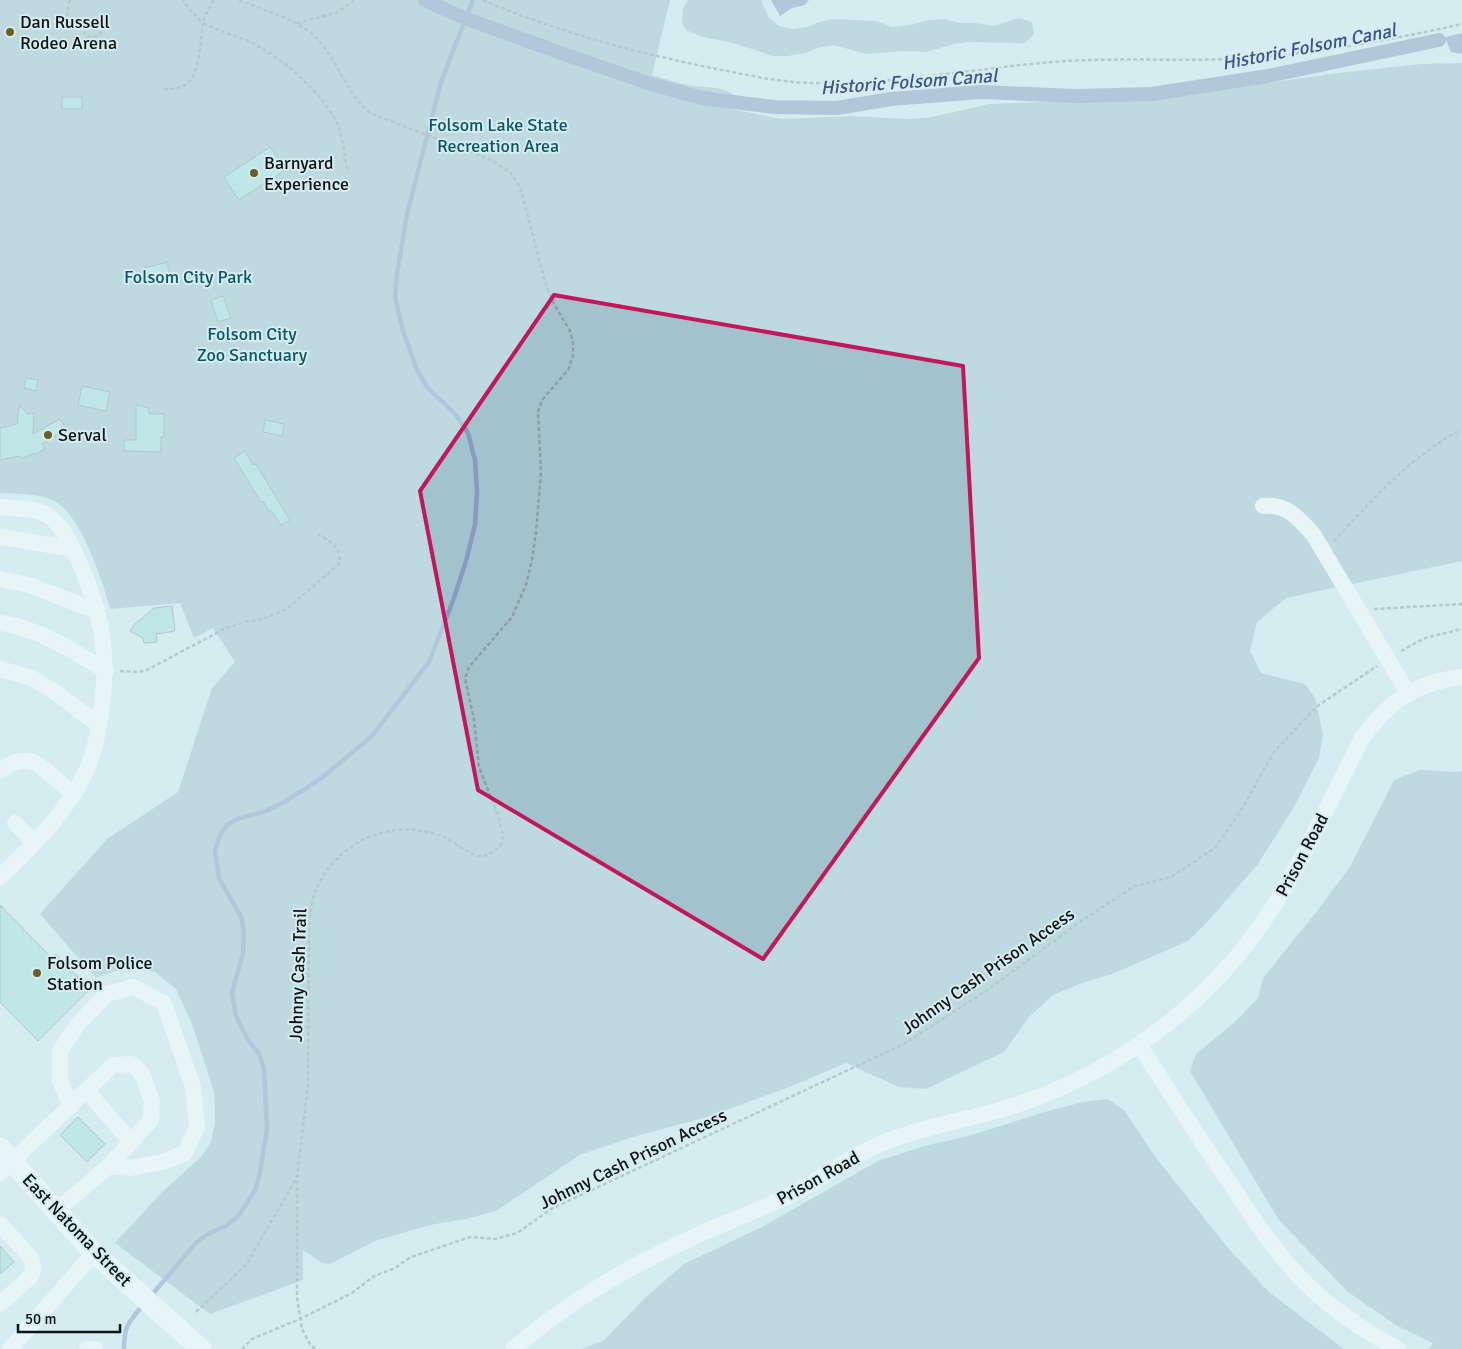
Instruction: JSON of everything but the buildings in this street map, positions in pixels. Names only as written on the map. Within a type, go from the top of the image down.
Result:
[{"type":"main road","name":"East Natoma Street","points":[[4,1161],[56,1211],[94,1252],[200,1349]]},
{"type":"street","points":[[1263,506],[1272,505],[1284,508],[1295,514],[1313,534],[1408,693]]},
{"type":"street","points":[[0,507],[40,511],[52,518],[73,549],[92,593],[97,611],[103,637],[106,671],[104,704],[98,736],[88,768],[60,815],[0,878]]},
{"type":"street","points":[[0,537],[73,549]]},
{"type":"street","points":[[0,579],[29,585],[97,611]]},
{"type":"street","points":[[0,623],[11,624],[45,637],[84,657],[106,671]]},
{"type":"street","points":[[0,669],[32,678],[55,692],[100,725]]},
{"type":"street","name":"Prison Road","points":[[513,1349],[538,1328],[589,1293],[642,1262],[686,1240],[791,1195],[850,1160],[886,1142],[925,1128],[977,1117],[1020,1104],[1062,1087],[1140,1046],[1196,999],[1222,974],[1265,921],[1285,889],[1362,738],[1381,714],[1408,693],[1431,683],[1462,677]]},
{"type":"street","points":[[0,771],[7,765],[15,762],[33,762],[74,794]]},
{"type":"street","points":[[15,823],[35,843]]},
{"type":"street","points":[[71,1106],[60,1081],[60,1051],[78,1024],[107,994],[133,987],[164,1003],[193,1087],[197,1127],[185,1153],[164,1162],[130,1168],[109,1166]]},
{"type":"street","points":[[1140,1046],[1251,1214],[1295,1272],[1348,1319],[1398,1349]]},
{"type":"street","points":[[4,1161],[71,1106],[113,1065],[131,1064],[138,1069],[143,1076],[152,1101],[151,1120],[109,1166],[56,1211]]},
{"type":"street","points":[[87,1091],[131,1142]]},
{"type":"street","points":[[0,1224],[31,1258],[34,1271],[30,1277],[0,1304]]},
{"type":"street","points":[[18,1346],[94,1252]]},
{"type":"street","points":[[87,1349],[95,1349]]},
{"type":"path","points":[[70,0],[67,15],[79,23],[87,37],[94,38],[101,34],[108,20]]},
{"type":"path","points":[[183,0],[203,23],[263,48],[301,77],[321,99],[338,125],[348,174]]},
{"type":"path","points":[[164,89],[177,89],[192,79],[200,56],[203,23],[214,0]]},
{"type":"path","points":[[239,0],[297,23],[336,13],[355,0]]},
{"type":"path","points":[[483,0],[553,28],[657,55],[697,65],[786,81],[810,83],[846,82],[1067,61],[1229,59],[1271,56],[1399,38],[1462,24]]},
{"type":"path","name":"Johnny Cash Trail","points":[[297,23],[320,42],[359,104],[370,113],[503,166],[510,172],[520,188],[546,285],[554,304],[570,331],[573,356],[568,370],[542,400],[538,412],[541,473],[536,532],[526,585],[512,617],[469,666],[465,678],[474,720],[479,767],[499,818],[503,838],[500,846],[487,855],[481,856],[469,852],[446,838],[426,831],[397,830],[382,833],[369,837],[346,850],[329,868],[321,880],[312,902],[309,928],[308,1085],[297,1177],[297,1297],[300,1319],[307,1338],[315,1349]]},
{"type":"path","points":[[1323,552],[1421,454],[1462,429]]},
{"type":"path","points":[[106,671],[138,672],[147,670],[224,629],[262,619],[287,609],[338,564],[340,555],[334,544],[316,534]]},
{"type":"path","points":[[1358,610],[1462,604]]},
{"type":"path","name":"Johnny Cash Prison Access","points":[[242,1349],[252,1339],[300,1319],[352,1293],[374,1276],[395,1268],[411,1257],[470,1237],[494,1239],[517,1233],[551,1210],[904,1044],[989,988],[1077,924],[1135,886],[1171,877],[1215,848],[1240,812],[1274,752],[1316,707],[1387,659],[1424,638],[1462,629]]},
{"type":"path","points":[[196,1312],[246,1265],[297,1177]]},
{"type":"highlighted area","points":[[554,295],[963,366],[979,658],[763,959],[478,790],[420,491]]},
{"type":"green space","points":[[0,0],[670,0],[652,75],[684,84],[722,89],[736,97],[732,109],[781,119],[852,116],[910,119],[932,117],[989,104],[1165,97],[1338,73],[1421,64],[1462,63],[1462,561],[1286,598],[1257,622],[1250,651],[1261,673],[1305,684],[1315,698],[1323,734],[1319,758],[1294,807],[1258,864],[1211,918],[1188,941],[1112,974],[1082,983],[1053,995],[1028,1018],[1004,1052],[926,1089],[899,1087],[846,1063],[792,1086],[704,1118],[629,1138],[580,1155],[496,1211],[466,1219],[430,1225],[375,1241],[330,1264],[322,1263],[303,1250],[303,1280],[210,1314],[115,1243],[162,1192],[201,1157],[211,1142],[215,1122],[214,1092],[192,1024],[176,989],[155,972],[136,968],[121,969],[96,978],[40,914],[107,839],[178,792],[212,688],[235,662],[213,628],[194,638],[180,603],[110,609],[90,550],[82,534],[64,508],[48,498],[27,494],[0,493]]},
{"type":"green space","points":[[688,0],[761,0],[769,18],[779,26],[792,29],[807,27],[832,19],[876,21],[892,27],[945,19],[958,23],[994,26],[1019,18],[1032,22],[1034,34],[1025,43],[968,42],[926,52],[905,51],[866,54],[834,45],[817,48],[806,53],[773,56],[737,44],[703,37],[686,30],[682,23],[683,9]]},
{"type":"green space","points":[[1420,770],[1462,771],[1462,1349],[1429,1349],[1433,1343],[1396,1325],[1348,1292],[1278,1219],[1190,1071],[1196,1054],[1237,1020],[1258,998],[1263,978],[1350,867],[1394,780]]},
{"type":"green space","points":[[1107,1099],[1124,1110],[1157,1159],[1229,1249],[1269,1292],[1344,1349],[581,1349],[603,1341],[646,1297],[684,1264],[762,1227],[878,1161],[1045,1112],[1083,1102]]},
{"type":"water","points":[[771,0],[809,0],[805,5],[792,8],[780,16]]},
{"type":"water","points":[[1462,33],[1462,54],[1451,52],[1446,40],[1439,42],[1438,39]]},
{"type":"waterway","name":"Historic Folsom Canal","points":[[425,0],[464,18],[654,85],[702,98],[774,107],[837,108],[891,99],[981,92],[1076,96],[1152,94],[1268,76],[1439,40]]},
{"type":"waterway","points":[[150,1297],[196,1243],[206,1235],[226,1226],[238,1216],[256,1189],[267,1129],[264,1068],[259,1054],[247,1038],[236,1016],[232,993],[243,953],[244,931],[241,917],[219,878],[215,850],[220,835],[227,825],[237,819],[266,811],[286,801],[323,777],[372,736],[429,662],[454,598],[475,525],[477,491],[475,460],[468,433],[456,415],[427,387],[417,370],[403,331],[395,297],[407,214],[441,82],[473,0]]},
{"type":"waterway","points":[[124,1349],[128,1324],[144,1304]]},
{"type":"place","name":"Dan Russell Rodeo Arena","points":[[10,32]]},
{"type":"place","name":"Barnyard Experience","points":[[254,173]]},
{"type":"place","name":"Serval","points":[[48,435]]},
{"type":"place","name":"Folsom Police Station","points":[[37,973]]},
{"type":"park label","name":"Folsom Lake State Recreation Area","points":[[498,135]]},
{"type":"park label","name":"Folsom City Park","points":[[188,277]]},
{"type":"park label","name":"Folsom City Zoo Sanctuary","points":[[252,344]]}]
